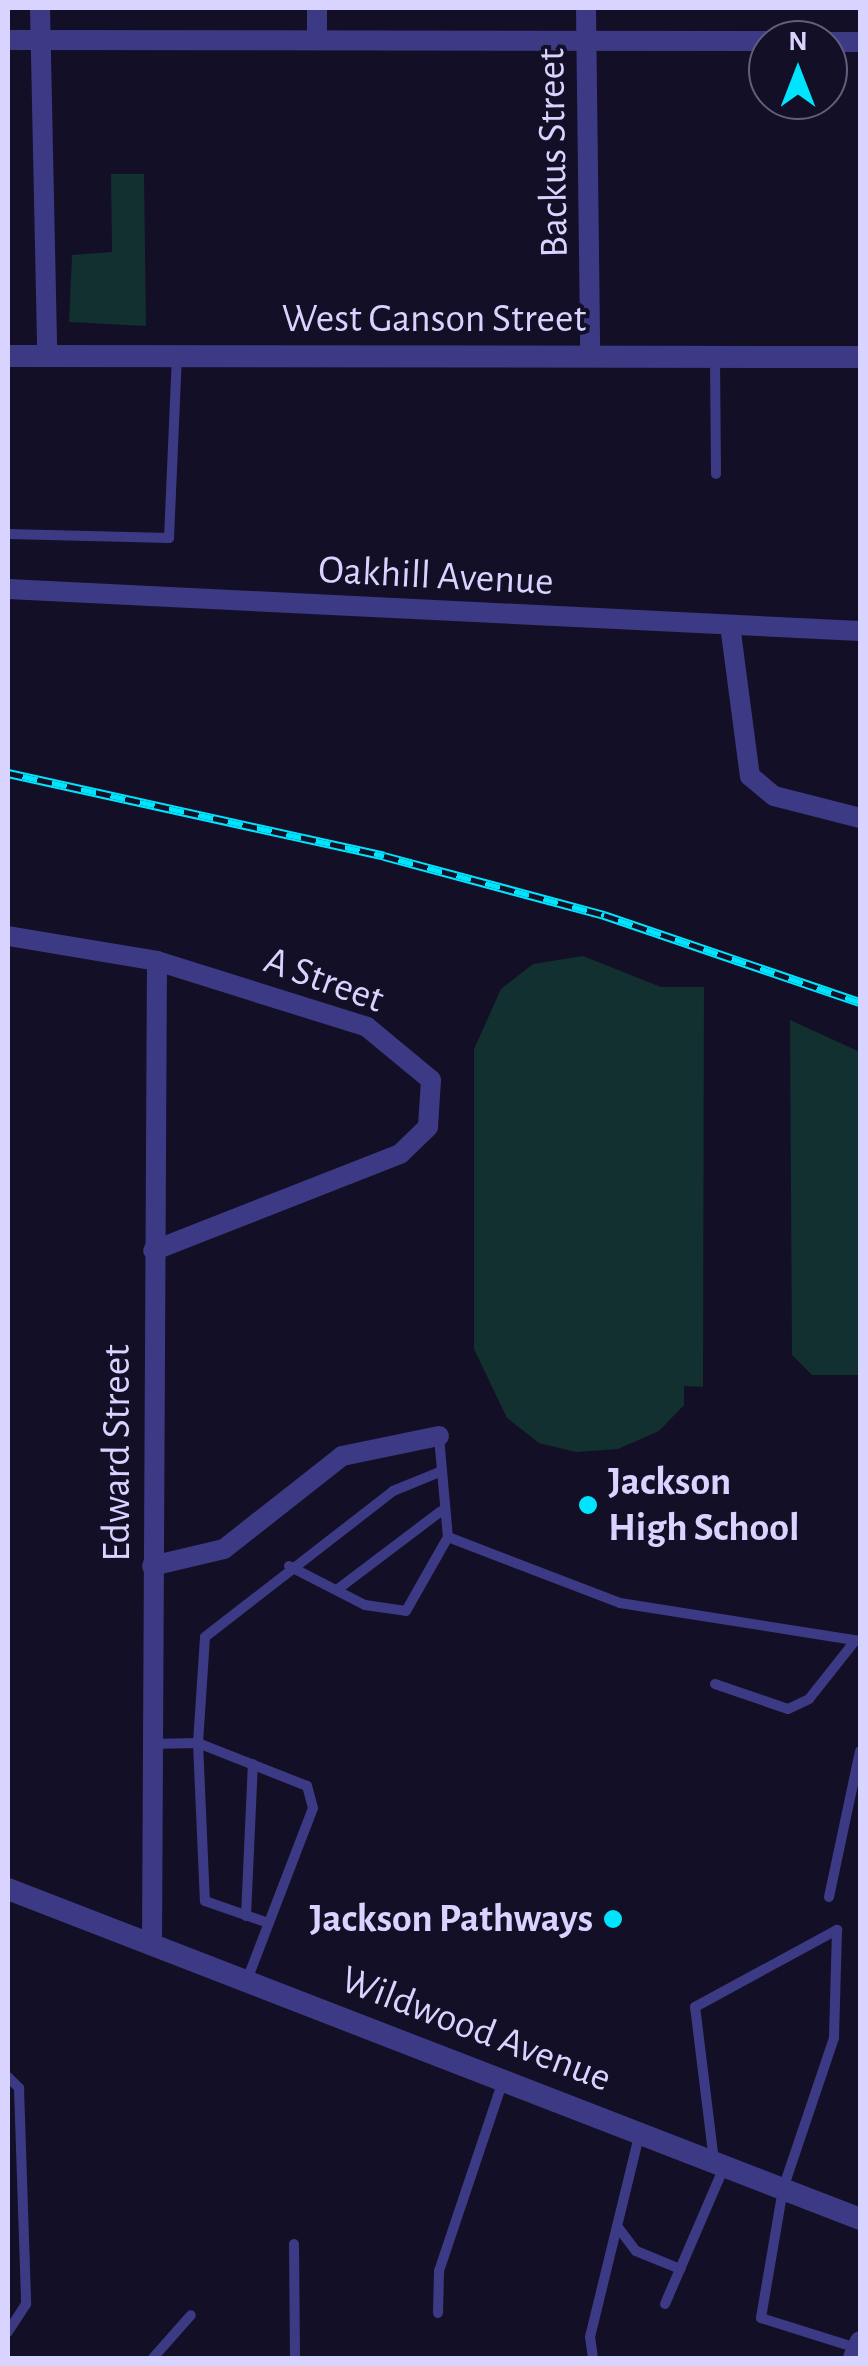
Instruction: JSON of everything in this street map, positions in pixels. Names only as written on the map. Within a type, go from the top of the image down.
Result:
[{"type":"street","points":[[40,8],[47,356]]},
{"type":"street","points":[[317,8],[318,40]]},
{"type":"street","name":"Backus Street","points":[[586,8],[590,358]]},
{"type":"street","points":[[8,40],[748,42]]},
{"type":"street","name":"West Ganson Street","points":[[8,356],[860,357]]},
{"type":"street","name":"Oakhill Avenue","points":[[8,589],[860,631]]},
{"type":"street","points":[[730,625],[750,776],[774,796],[860,818]]},
{"type":"street","name":"A Street","points":[[8,936],[157,962],[367,1027],[422,1068],[436,1103],[428,1127],[367,1171],[279,1194],[153,1251]]},
{"type":"street","name":"Edward Street","points":[[152,1944],[150,1744],[157,962]]},
{"type":"street","points":[[152,1566],[224,1549],[342,1456],[439,1436]]},
{"type":"street","name":"Wildwood Avenue","points":[[8,1890],[860,2219]]},
{"type":"lane","points":[[8,534],[170,538],[177,355]]},
{"type":"lane","points":[[715,357],[716,474]]},
{"type":"lane","points":[[289,1566],[365,1605],[406,1611],[448,1537],[437,1473],[439,1436]]},
{"type":"lane","points":[[268,1923],[206,1901],[198,1743],[205,1637],[289,1566],[393,1490],[437,1473]]},
{"type":"lane","points":[[338,1589],[441,1511]]},
{"type":"lane","points":[[448,1537],[620,1604],[858,1641]]},
{"type":"lane","points":[[716,1684],[788,1709],[809,1699],[858,1641]]},
{"type":"lane","points":[[150,1744],[198,1743],[306,1786],[312,1808],[247,1980]]},
{"type":"lane","points":[[829,1897],[860,1751]]},
{"type":"lane","points":[[246,1916],[253,1764]]},
{"type":"lane","points":[[665,2304],[719,2164],[695,2006],[837,1930],[830,2061],[783,2189],[761,2318],[857,2349]]},
{"type":"lane","points":[[8,2077],[19,2088],[26,2304],[8,2332]]},
{"type":"lane","points":[[438,2313],[439,2272],[503,2080]]},
{"type":"lane","points":[[593,2358],[617,2226],[640,2133]]},
{"type":"lane","points":[[8,2200],[20,2199]]},
{"type":"lane","points":[[617,2226],[636,2252],[680,2269]]},
{"type":"lane","points":[[294,2244],[295,2358]]},
{"type":"lane","points":[[153,2358],[191,2314]]},
{"type":"green space","points":[[111,174],[144,174],[146,326],[69,322],[72,255],[112,252]]},
{"type":"green space","points":[[583,956],[661,987],[704,987],[703,1387],[684,1386],[684,1405],[659,1431],[618,1449],[576,1452],[539,1443],[507,1418],[474,1349],[474,1049],[501,989],[533,964]]},
{"type":"green space","points":[[790,1020],[860,1052],[860,1375],[812,1375],[792,1355]]},
{"type":"railway","points":[[8,773],[384,856],[604,915],[860,1002]]},
{"type":"place","name":"Jackson High School","points":[[588,1505]]},
{"type":"place","name":"Jackson Pathways","points":[[613,1919]]}]
